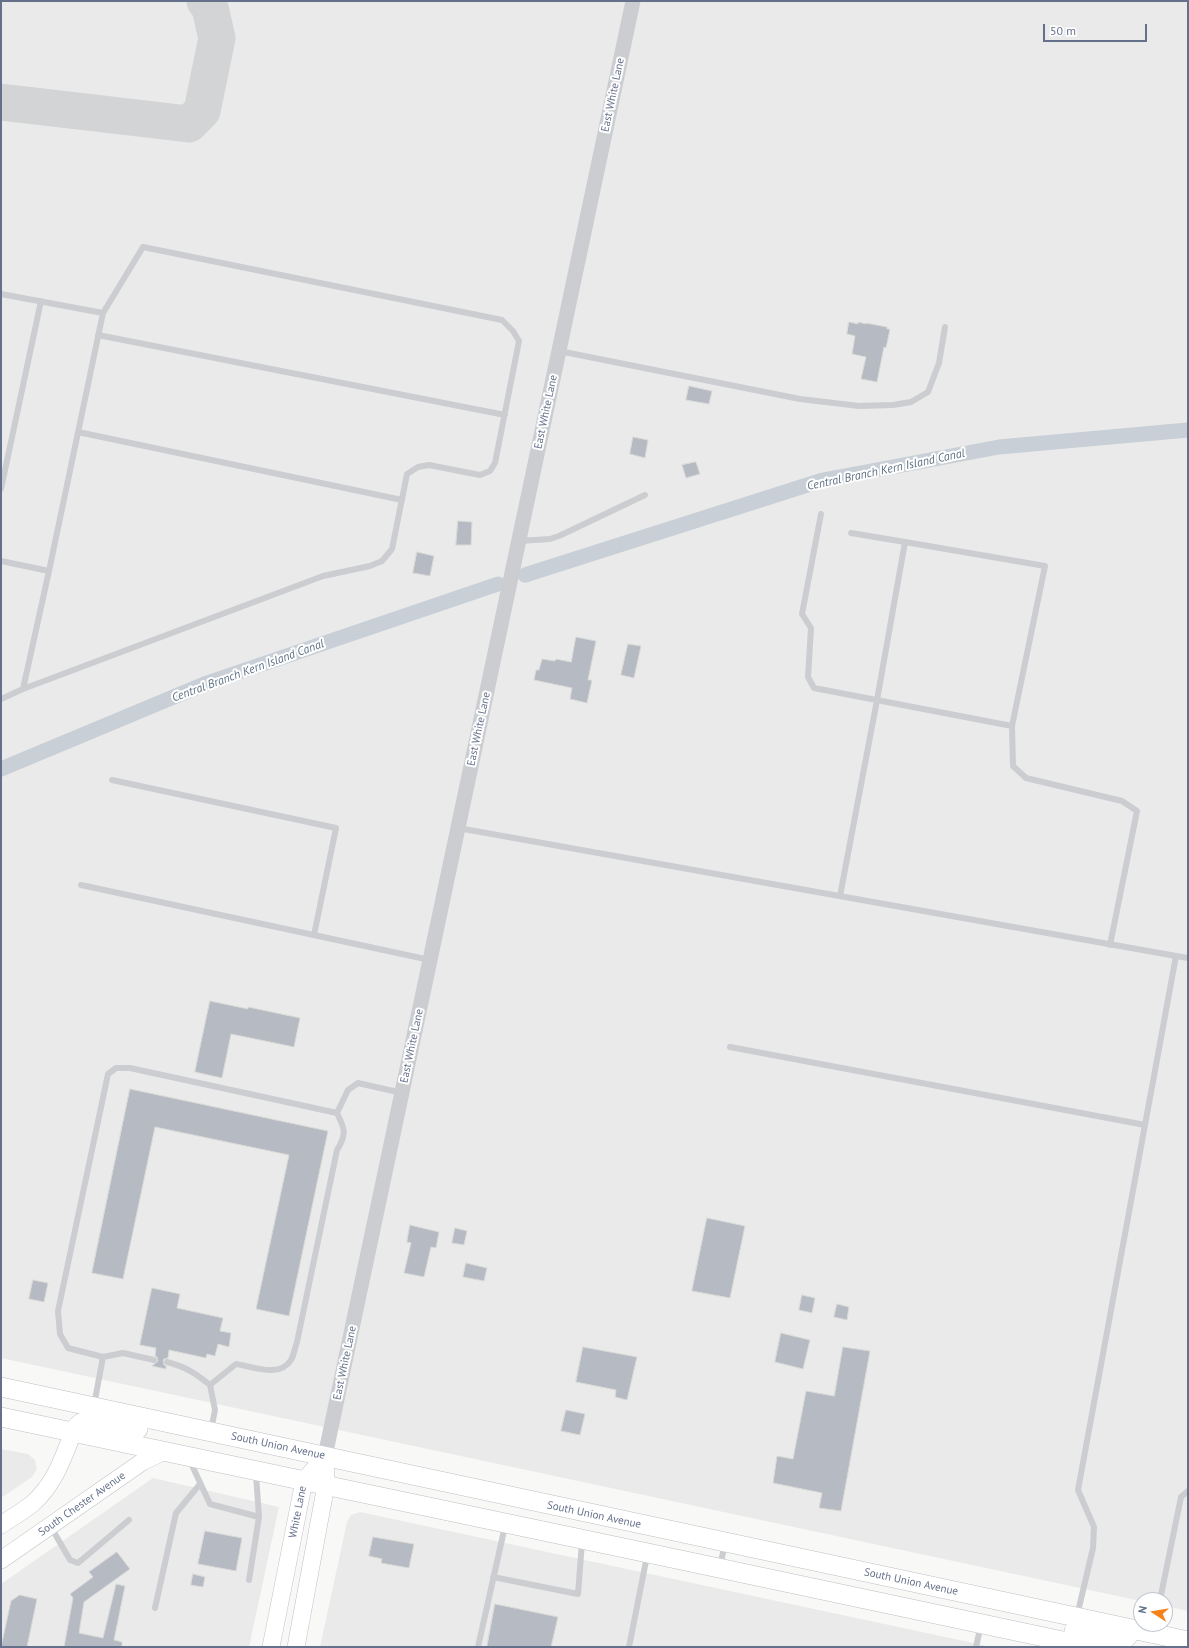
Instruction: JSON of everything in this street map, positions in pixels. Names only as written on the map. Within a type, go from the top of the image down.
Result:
[{"type":"main road","name":"South Union Avenue","points":[[1,1387],[1077,1618],[1154,1632],[1188,1642]]},
{"type":"main road","points":[[1,1417],[720,1567],[1091,1647]]},
{"type":"main road","points":[[1,1525],[31,1505],[48,1487],[59,1467],[73,1432],[82,1423],[97,1421],[152,1432],[184,1435],[210,1432]]},
{"type":"main road","name":"South Chester Avenue","points":[[1,1560],[142,1462],[165,1451]]},
{"type":"main road","name":"White Lane","points":[[271,1647],[304,1481],[325,1456]]},
{"type":"main road","name":"White Lane","points":[[296,1647],[326,1485],[325,1456]]},
{"type":"main road","points":[[551,1532],[579,1525],[587,1525],[672,1545],[680,1545],[684,1541],[685,1534]]},
{"type":"main road","points":[[775,1579],[776,1573],[780,1569],[783,1569],[885,1591],[908,1582]]},
{"type":"main road","points":[[988,1625],[1016,1620],[1026,1620],[1118,1641],[1124,1640],[1128,1636],[1127,1628]]},
{"type":"street","name":"East White Lane","points":[[325,1456],[633,1]]},
{"type":"lane","points":[[1,699],[23,689],[323,576],[370,566],[382,561],[392,549],[408,474],[418,467],[429,465],[480,475],[490,471],[495,463],[519,341],[513,331],[502,320],[143,247],[103,313],[23,689]]},
{"type":"lane","points":[[1,294],[103,313]]},
{"type":"lane","points":[[1,489],[41,301]]},
{"type":"lane","points":[[559,351],[800,399],[859,406],[893,405],[911,402],[928,392],[939,363],[945,327]]},
{"type":"lane","points":[[98,335],[504,415]]},
{"type":"lane","points":[[78,432],[402,500]]},
{"type":"lane","points":[[519,541],[550,539],[559,536],[645,495]]},
{"type":"lane","points":[[821,514],[802,614],[811,628],[808,677],[814,688],[1012,726]]},
{"type":"lane","points":[[851,533],[1045,566],[1012,726],[1013,766],[1026,778],[1122,801],[1137,810],[1110,945]]},
{"type":"lane","points":[[840,896],[878,700],[905,542]]},
{"type":"lane","points":[[1,561],[49,571]]},
{"type":"lane","points":[[112,780],[336,828],[314,935]]},
{"type":"lane","points":[[458,828],[1188,958]]},
{"type":"lane","points":[[81,884],[430,960]]},
{"type":"lane","points":[[1077,1618],[1093,1548],[1094,1527],[1078,1490],[1176,956]]},
{"type":"lane","points":[[730,1047],[1145,1125]]},
{"type":"lane","points":[[154,1360],[124,1354],[103,1357],[68,1348],[60,1334],[58,1311],[108,1074],[116,1068],[130,1068],[337,1113]]},
{"type":"lane","points":[[337,1113],[348,1090],[358,1083],[402,1093]]},
{"type":"lane","points":[[210,1385],[236,1364],[275,1371],[285,1368],[292,1359],[299,1334],[337,1150],[344,1136],[344,1127],[337,1113]]},
{"type":"lane","points":[[94,1407],[103,1357]]},
{"type":"lane","points":[[167,1362],[183,1366],[210,1385],[215,1410],[210,1432]]},
{"type":"lane","points":[[188,1456],[210,1504],[258,1517]]},
{"type":"lane","points":[[249,1580],[258,1517],[256,1471]]},
{"type":"lane","points":[[155,1608],[176,1513],[200,1484]]},
{"type":"lane","points":[[1162,1592],[1181,1496],[1188,1491]]},
{"type":"lane","points":[[50,1526],[70,1560],[78,1562],[129,1520]]},
{"type":"lane","points":[[478,1647],[505,1522]]},
{"type":"lane","points":[[493,1577],[578,1594],[582,1538]]},
{"type":"lane","points":[[720,1567],[725,1543]]},
{"type":"lane","points":[[629,1647],[647,1552]]},
{"type":"lane","points":[[976,1647],[988,1625]]},
{"type":"shaded area","points":[[1,1],[1188,1],[1188,1611],[1173,1608],[1173,1592],[1133,1592],[1133,1599],[1,1358]]},
{"type":"shaded area","points":[[1,1449],[28,1454],[35,1460],[37,1469],[32,1477],[1,1498]]},
{"type":"shaded area","points":[[153,1478],[279,1507],[249,1647],[1,1647],[1,1584]]},
{"type":"shaded area","points":[[360,1512],[992,1647],[320,1647],[347,1522],[351,1515]]},
{"type":"building","points":[[849,322],[858,324],[858,322],[866,323],[887,327],[887,329],[890,329],[886,348],[884,347],[877,382],[861,379],[866,357],[852,354],[855,336],[847,334]]},
{"type":"building","points":[[689,386],[712,391],[709,404],[686,400]]},
{"type":"building","points":[[633,437],[648,440],[645,458],[630,454]]},
{"type":"building","points":[[696,462],[700,474],[686,478],[682,465]]},
{"type":"building","points":[[458,521],[472,522],[471,545],[456,545]]},
{"type":"building","points":[[417,552],[434,556],[430,576],[413,573]]},
{"type":"building","points":[[576,637],[596,641],[588,680],[592,680],[587,703],[570,699],[572,688],[534,680],[536,670],[539,670],[542,659],[555,661],[556,659],[571,662]]},
{"type":"building","points":[[628,644],[641,646],[634,678],[621,675]]},
{"type":"building","points":[[210,1001],[300,1018],[294,1047],[231,1034],[222,1078],[195,1072]]},
{"type":"building","points":[[130,1089],[328,1131],[289,1316],[256,1309],[289,1155],[155,1127],[123,1279],[92,1273]]},
{"type":"building","points":[[707,1218],[745,1226],[730,1298],[692,1291]]},
{"type":"building","points":[[410,1225],[439,1232],[436,1248],[431,1247],[424,1277],[404,1273],[411,1243],[407,1242]]},
{"type":"building","points":[[455,1228],[467,1231],[464,1245],[452,1243]]},
{"type":"building","points":[[466,1263],[487,1268],[484,1281],[463,1277]]},
{"type":"building","points":[[33,1280],[48,1283],[44,1302],[29,1299]]},
{"type":"building","points":[[152,1288],[180,1294],[177,1308],[223,1318],[220,1331],[231,1333],[229,1347],[218,1344],[215,1356],[207,1354],[206,1358],[169,1350],[168,1358],[164,1359],[163,1361],[166,1369],[152,1366],[158,1361],[157,1357],[155,1356],[156,1348],[140,1345]]},
{"type":"building","points":[[802,1295],[815,1298],[812,1313],[799,1310]]},
{"type":"building","points":[[837,1304],[849,1307],[847,1320],[834,1317]]},
{"type":"building","points":[[781,1333],[810,1340],[803,1369],[775,1362]]},
{"type":"building","points":[[583,1347],[637,1357],[627,1400],[615,1397],[616,1390],[576,1382]]},
{"type":"building","points":[[843,1347],[870,1351],[841,1511],[819,1508],[822,1493],[773,1483],[777,1456],[793,1459],[806,1391],[834,1396]]},
{"type":"building","points":[[566,1410],[585,1414],[580,1435],[561,1431]]},
{"type":"building","points":[[205,1531],[242,1538],[236,1571],[198,1564]]},
{"type":"building","points":[[373,1537],[414,1544],[409,1568],[381,1563],[382,1559],[369,1556]]},
{"type":"building","points":[[117,1552],[130,1569],[84,1602],[79,1633],[103,1638],[116,1584],[125,1586],[114,1640],[122,1642],[122,1647],[64,1647],[73,1598],[70,1594],[93,1577],[89,1572]]},
{"type":"building","points":[[193,1574],[205,1577],[203,1587],[191,1585]]},
{"type":"building","points":[[20,1595],[37,1599],[27,1647],[1,1647],[11,1601]]},
{"type":"building","points":[[495,1604],[558,1617],[551,1647],[487,1647]]},
{"type":"waterway","name":"Central Branch Kern Island Canal","points":[[525,575],[823,480],[999,447],[1188,430]]},
{"type":"waterway","name":"Central Branch Kern Island Canal","points":[[1,769],[207,683],[498,584]]},
{"type":"taxiway","points":[[1,102],[189,124],[202,111],[217,38],[210,8],[205,1]]}]
